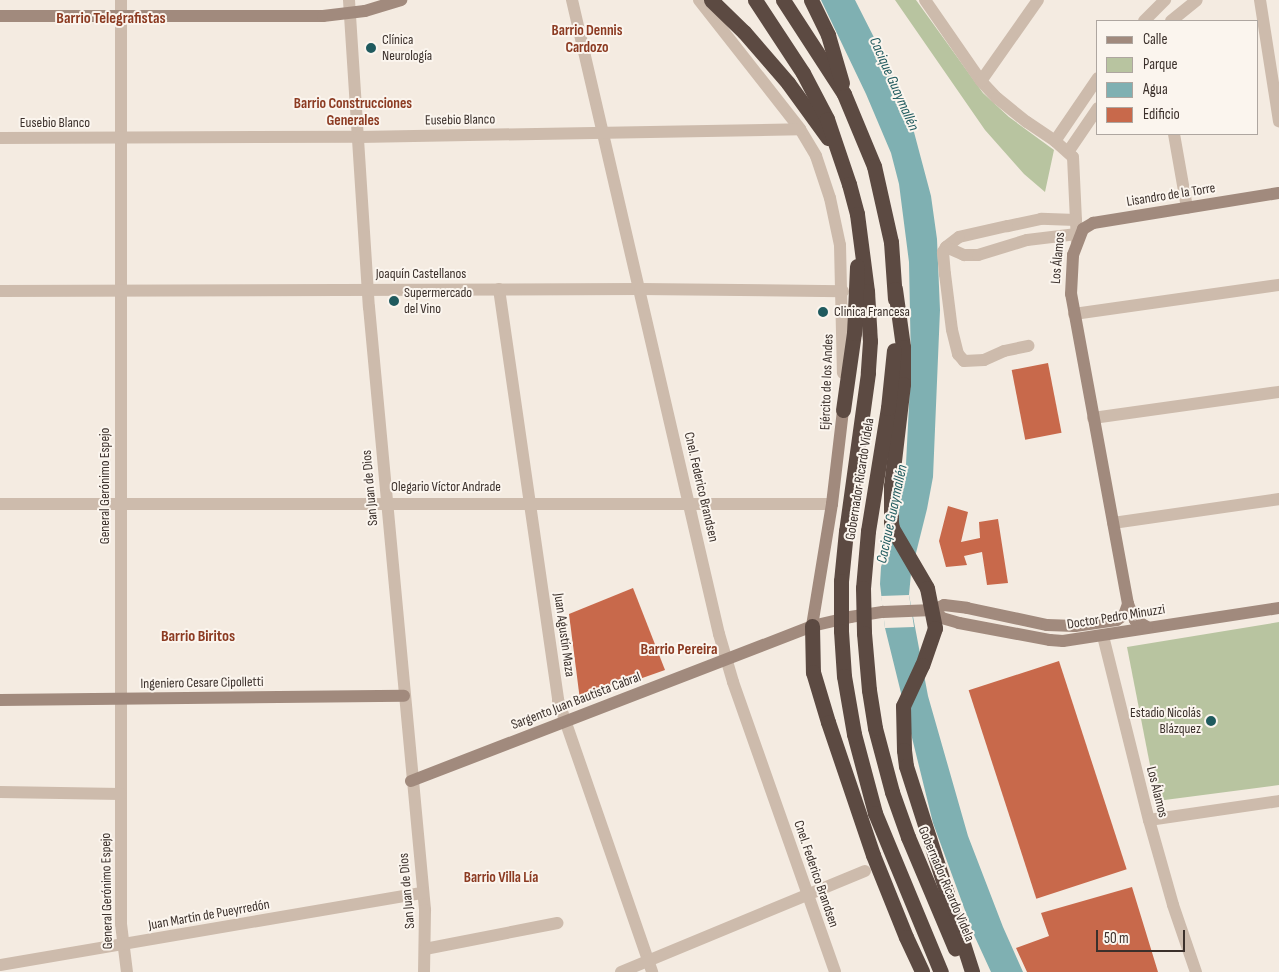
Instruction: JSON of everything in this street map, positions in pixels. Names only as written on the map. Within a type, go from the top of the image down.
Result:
[{"type":"highway","points":[[711,0],[744,32],[788,83],[839,154]]},
{"type":"highway","name":"Gobernador Ricardo Videla","points":[[755,0],[802,74],[827,119],[857,214],[868,291],[870,341],[868,373],[846,530],[841,581],[840,631],[844,676],[854,734],[875,813],[941,972]]},
{"type":"highway","name":"Gobernador Ricardo Videla","points":[[783,0],[844,94],[874,166],[891,242],[895,289],[892,379],[868,531],[863,588],[868,690],[875,728],[892,792],[908,837],[966,972]]},
{"type":"highway","points":[[811,0],[828,35],[844,94]]},
{"type":"highway","points":[[843,410],[854,333],[857,214]]},
{"type":"highway","points":[[895,289],[904,347],[903,384],[890,500],[892,528],[927,588],[933,610],[935,628],[922,665],[903,706],[902,730],[906,766],[972,972]]},
{"type":"highway","points":[[812,626],[813,672],[828,722],[873,856],[922,972]]},
{"type":"street","name":"General Gerónimo Espejo","points":[[121,0],[121,794],[122,945],[127,972]]},
{"type":"street","name":"San Juan de Dios","points":[[349,0],[369,289],[411,781],[423,893],[424,972]]},
{"type":"street","points":[[0,16],[323,16],[350,14],[400,0]]},
{"type":"street","name":"Cnel. Federico Brandsen","points":[[572,0],[726,659],[835,972]]},
{"type":"street","name":"Ejército de los Andes","points":[[699,0],[800,129],[816,156],[830,198],[840,245],[843,291],[843,410],[832,504],[812,626]]},
{"type":"street","points":[[925,0],[981,81],[1012,111],[1068,152],[1096,111]]},
{"type":"street","points":[[981,81],[1038,0]]},
{"type":"street","points":[[1145,20],[1165,0]]},
{"type":"street","points":[[1172,20],[1197,0]]},
{"type":"street","points":[[1260,0],[1279,122]]},
{"type":"street","points":[[1055,141],[1096,81]]},
{"type":"street","name":"Eusebio Blanco","points":[[0,138],[359,137],[800,129]]},
{"type":"street","points":[[1174,135],[1187,208]]},
{"type":"street","name":"Los Álamos","points":[[1068,152],[1073,157],[1077,238],[1070,281],[1074,314],[1128,604],[1135,620],[1148,627]]},
{"type":"street","name":"Lisandro de la Torre","points":[[1077,238],[1085,227],[1093,223],[1279,193]]},
{"type":"street","points":[[1028,346],[1004,351],[984,360],[964,361],[958,354],[944,274],[943,252],[946,247],[959,237],[1041,220],[1076,220]]},
{"type":"street","points":[[946,247],[964,255],[978,255],[1027,240],[1077,238]]},
{"type":"street","points":[[1074,314],[1279,285]]},
{"type":"street","name":"Juan Agustín Maza","points":[[499,289],[558,700],[564,722],[650,966]]},
{"type":"street","name":"Joaquín Castellanos","points":[[0,291],[640,289],[843,291]]},
{"type":"street","points":[[1093,418],[1279,392]]},
{"type":"street","points":[[1113,523],[1279,499]]},
{"type":"street","name":"Olegario Víctor Andrade","points":[[0,504],[529,502],[832,504]]},
{"type":"street","name":"Doctor Pedro Minuzzi","points":[[896,611],[933,610],[944,605],[1047,625],[1088,625],[1117,620],[1124,615],[1128,604]]},
{"type":"street","name":"Doctor Pedro Minuzzi","points":[[933,610],[942,618],[959,623],[1050,640],[1079,640],[1148,627],[1279,608]]},
{"type":"street","name":"Sargento Juan Bautista Cabral","points":[[411,781],[812,626],[850,617],[896,611]]},
{"type":"street","points":[[1088,625],[1098,629],[1103,636]]},
{"type":"street","name":"Los Álamos","points":[[1103,636],[1149,820],[1173,905],[1196,972]]},
{"type":"street","name":"Ingeniero Cesare Cipolletti","points":[[0,700],[404,696]]},
{"type":"street","points":[[0,792],[121,794]]},
{"type":"street","points":[[1149,820],[1279,801]]},
{"type":"street","points":[[622,972],[650,966],[808,895],[865,872]]},
{"type":"street","name":"Juan Martín de Pueyrredón","points":[[3,967],[423,893]]},
{"type":"street","points":[[425,949],[557,923]]},
{"type":"green space","points":[[895,0],[916,0],[983,93],[1009,117],[1054,150],[1045,192],[1024,174],[985,130]]},
{"type":"green space","name":"Estadio Nicolás Blázquez","points":[[1279,622],[1279,785],[1157,801],[1127,647]]},
{"type":"water","name":"Cacique Guaymallén","points":[[821,0],[855,0],[891,71],[910,117],[931,196],[937,239],[940,310],[933,477],[911,573],[909,595],[928,696],[968,836],[1003,927],[1023,972],[991,972],[974,935],[933,823],[885,628],[880,584],[881,567],[899,507],[906,464],[911,365],[909,262],[899,184],[891,153],[866,94]]},
{"type":"pier","points":[[909,595],[914,627],[885,628],[881,596]]},
{"type":"building","points":[[1048,363],[1062,433],[1025,440],[1012,370]]},
{"type":"building","points":[[948,506],[968,512],[961,542],[980,538],[979,522],[998,519],[1008,583],[987,585],[982,552],[964,556],[967,565],[946,567],[939,541]]},
{"type":"building","points":[[633,588],[665,670],[580,700],[569,614]]},
{"type":"building","points":[[1059,661],[1127,869],[1036,899],[969,690]]},
{"type":"building","points":[[1132,887],[1158,972],[1027,972],[1016,948],[1049,936],[1041,913]]},
{"type":"place","name":"Clínica Neurología","points":[[371,48]]},
{"type":"place","name":"Supermercado del Vino","points":[[394,301]]},
{"type":"place","name":"Clinica Francesa","points":[[823,312]]},
{"type":"place","name":"Estadio Nicolás Blázquez","points":[[1211,721]]},
{"type":"district","name":"Barrio Telegrafistas","points":[[111,19]]},
{"type":"district","name":"Barrio Dennis Cardozo","points":[[587,38]]},
{"type":"district","name":"Barrio Construcciones Generales","points":[[353,112]]},
{"type":"district","name":"Barrio Biritos","points":[[198,637]]},
{"type":"district","name":"Barrio Pereira","points":[[679,650]]},
{"type":"district","name":"Barrio Villa Lía","points":[[501,878]]}]
